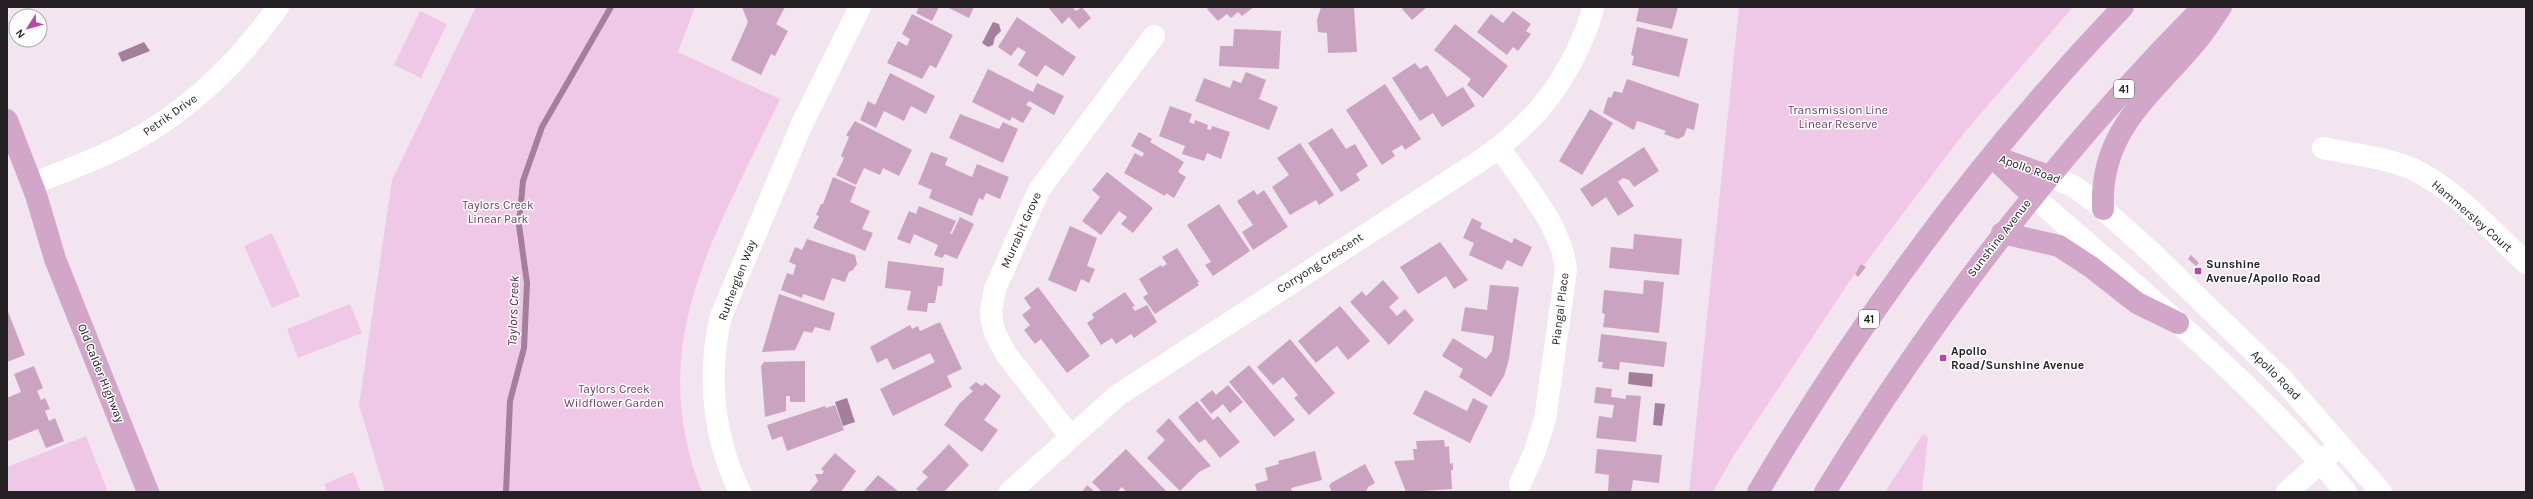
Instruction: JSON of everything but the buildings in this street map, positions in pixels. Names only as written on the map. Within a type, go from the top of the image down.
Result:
[{"type":"main road","name":"41","points":[[1758,492],[1815,399],[1890,288],[1992,156],[2052,84],[2123,7]]},
{"type":"main road","name":"Sunshine Avenue","points":[[1825,492],[1905,367],[2002,233],[2049,176],[2144,67],[2203,7]]},
{"type":"main road","points":[[2103,209],[2105,168],[2122,129],[2140,102],[2200,37],[2221,7]]},
{"type":"main road","name":"Old Calder Highway","points":[[7,120],[26,187],[148,492]]},
{"type":"main road","name":"Apollo Road","points":[[1992,156],[2049,176]]},
{"type":"main road","name":"Apollo Road","points":[[1992,156],[2033,196]]},
{"type":"main road","name":"Old Calder Highway","points":[[7,162],[26,187]]},
{"type":"main road","points":[[2002,233],[2059,246],[2075,255],[2137,302],[2178,323]]},
{"type":"street","name":"Petrik Drive","points":[[26,187],[106,154],[170,119],[211,84],[245,50],[278,7]]},
{"type":"street","name":"Rutherglen Way","points":[[740,492],[728,465],[716,415],[714,390],[715,340],[729,295],[774,187],[801,126],[860,7]]},
{"type":"street","name":"Corryong Crescent","points":[[1010,492],[1070,436],[1118,395],[1499,147],[1538,112],[1556,90],[1570,67],[1593,7]]},
{"type":"street","name":"Murrabit Grove","points":[[1070,436],[1000,344],[992,321],[992,300],[1028,210],[1039,190],[1154,36]]},
{"type":"street","name":"Piangal Place","points":[[1499,147],[1551,224],[1564,255],[1566,270],[1545,419],[1535,451],[1520,484]]},
{"type":"street","name":"Hammersley Court","points":[[2323,148],[2394,162],[2412,168],[2434,182],[2462,204],[2526,263]]},
{"type":"street","name":"Apollo Road","points":[[2049,176],[2073,186],[2103,209],[2152,253],[2284,380],[2381,492]]},
{"type":"street","name":"Rutherglen Way","points":[[725,492],[715,464],[702,412],[701,374],[704,334],[724,271],[736,247],[774,187]]},
{"type":"street","name":"Apollo Road","points":[[2033,196],[2223,362],[2288,426],[2346,492]]},
{"type":"street","points":[[2286,492],[2341,445]]},
{"type":"green space","name":"Taylors Creek Linear Park","points":[[476,7],[695,7],[678,52],[780,99],[733,195],[712,242],[695,289],[684,336],[680,386],[686,437],[702,492],[385,492],[359,405],[392,180]]},
{"type":"green space","name":"Transmission Line Linear Reserve","points":[[1739,7],[2073,7],[1964,133],[1864,265],[1861,264],[1734,455],[1713,492],[1689,492]]},
{"type":"green space","points":[[420,11],[447,24],[421,78],[394,65]]},
{"type":"green space","points":[[272,233],[300,296],[272,308],[244,246]]},
{"type":"green space","points":[[350,304],[362,333],[298,358],[287,329]]},
{"type":"green space","points":[[1923,434],[1928,438],[1922,492],[1885,492]]},
{"type":"green space","points":[[86,436],[108,492],[7,492],[7,467]]},
{"type":"green space","points":[[353,472],[361,492],[327,492],[324,484]]},
{"type":"shaded area","points":[[993,22],[999,24],[1001,31],[995,37],[993,45],[988,47],[982,43]]},
{"type":"shaded area","points":[[144,42],[150,51],[122,62],[118,53]]},
{"type":"shaded area","points":[[1629,372],[1653,374],[1652,387],[1628,384]]},
{"type":"shaded area","points":[[847,398],[855,422],[843,426],[835,402]]},
{"type":"shaded area","points":[[1655,403],[1665,404],[1662,426],[1653,425]]},
{"type":"waterway","name":"Taylors Creek","points":[[506,492],[510,401],[524,348],[527,283],[519,225],[523,181],[542,127],[611,7]]},
{"type":"place","name":"Sunshine Avenue/Apollo Road","points":[[2198,271]]},
{"type":"place","name":"Apollo Road/Sunshine Avenue","points":[[1943,358]]},
{"type":"park label","name":"Taylors Creek Wildflower Garden","points":[[614,396]]}]
